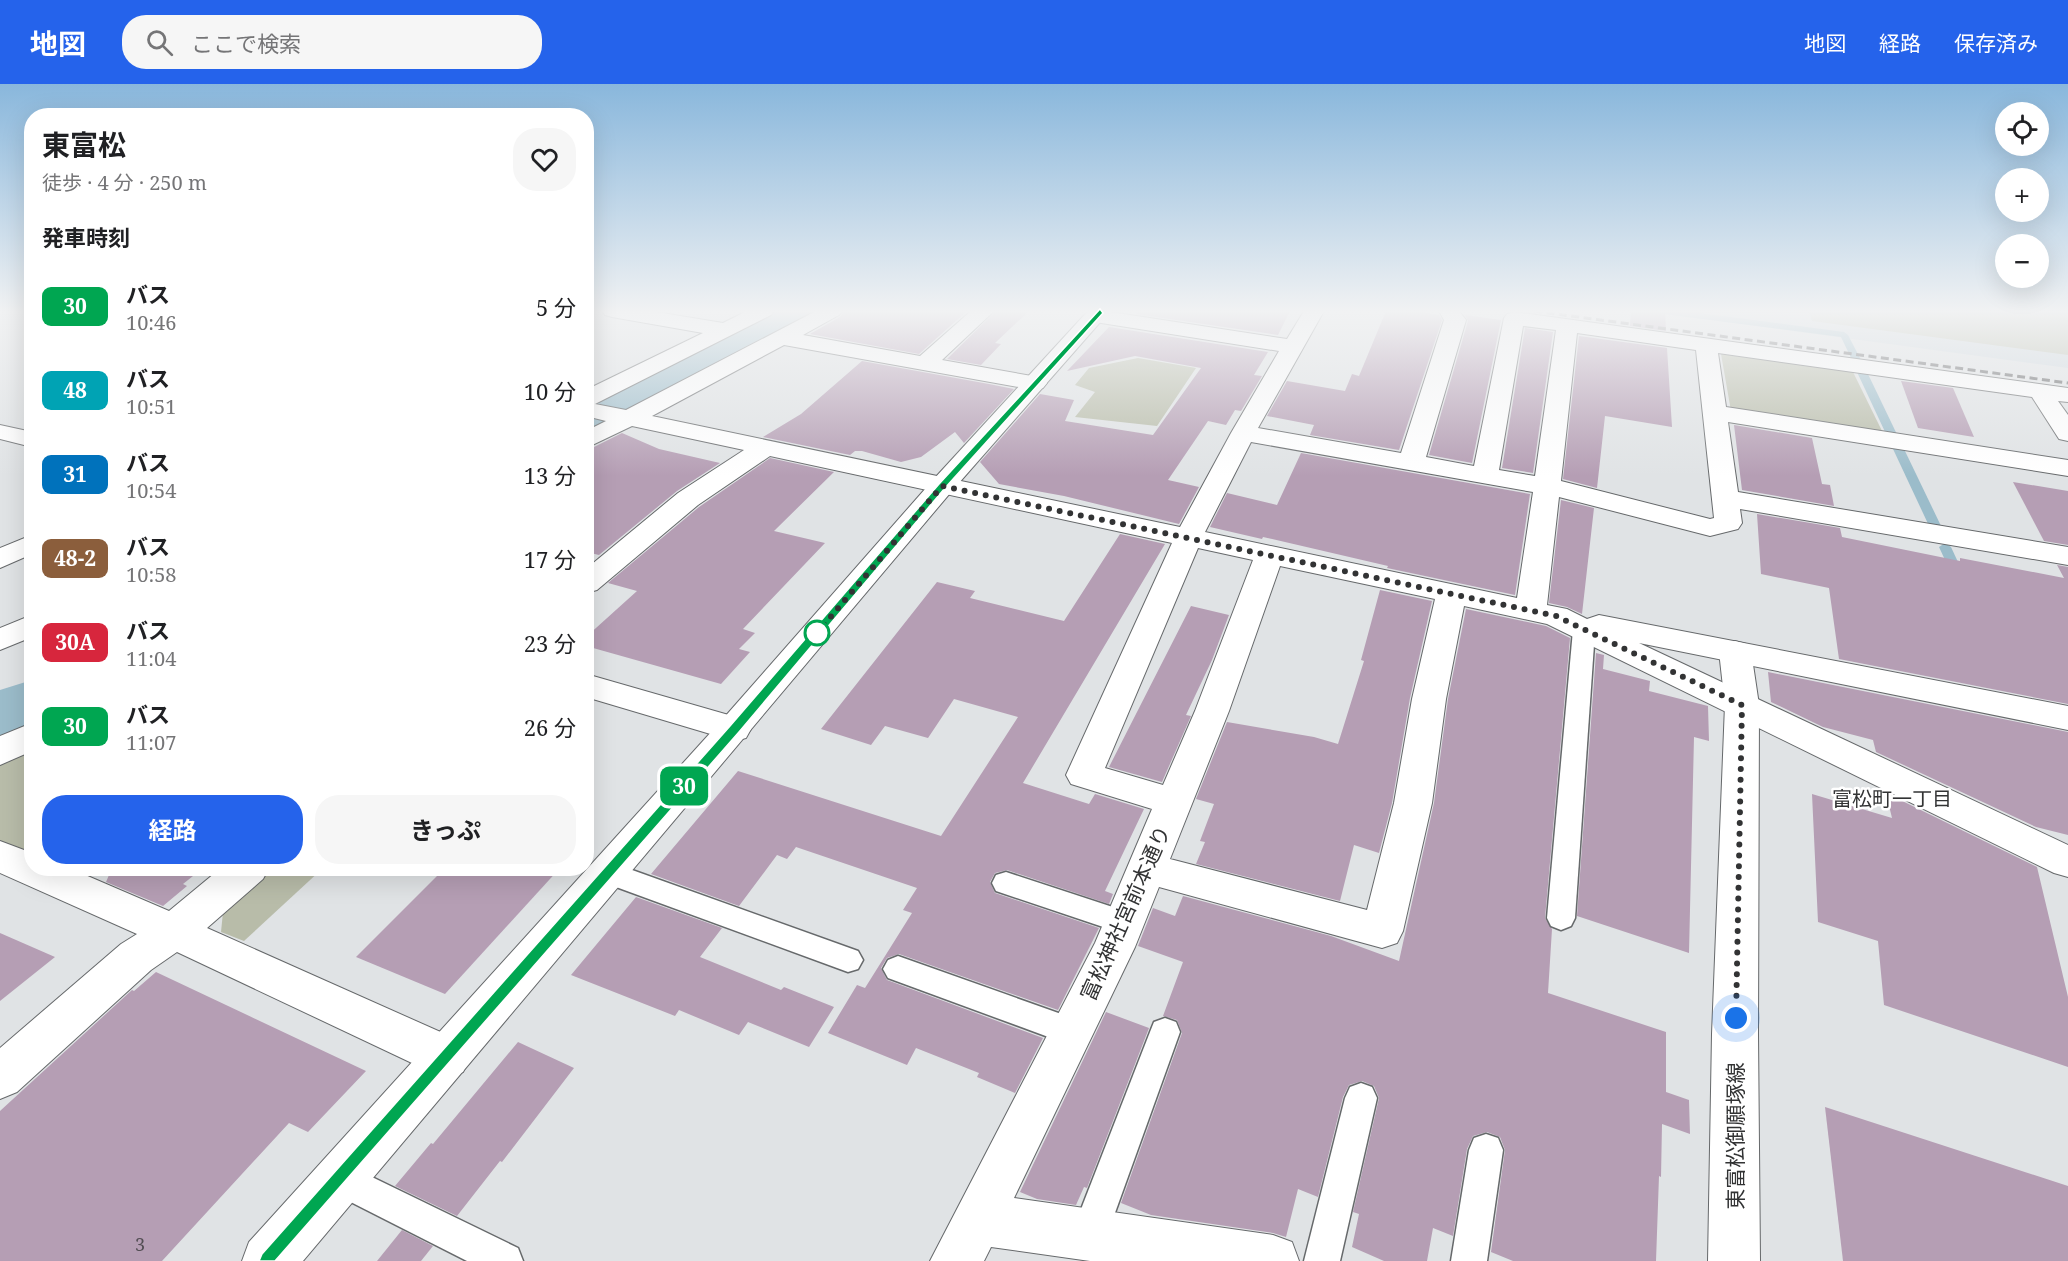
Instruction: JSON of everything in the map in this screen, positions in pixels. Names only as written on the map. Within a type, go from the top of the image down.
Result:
[{"type":"street","points":[[594,395],[653,366]]},
{"type":"street","points":[[594,436],[623,417],[726,366]]},
{"type":"street","points":[[935,366],[1035,383]]},
{"type":"street","points":[[268,1261],[734,729],[942,486],[1051,366]]},
{"type":"street","points":[[1174,802],[1084,775],[1189,537],[1243,433],[1282,366]]},
{"type":"street","points":[[1411,463],[1441,366]]},
{"type":"street","points":[[1485,476],[1505,366]]},
{"type":"street","points":[[1557,619],[1548,486],[1562,366]]},
{"type":"street","points":[[1243,433],[1578,492],[1710,528],[1728,523],[1708,366]]},
{"type":"street","points":[[1855,366],[2068,395]]},
{"type":"street","points":[[2040,392],[2068,434]]},
{"type":"street","points":[[594,411],[1189,537],[1557,619],[1736,651],[2068,718]]},
{"type":"street","points":[[1714,414],[2068,468]]},
{"type":"street","points":[[0,432],[24,438]]},
{"type":"street","points":[[0,449],[24,440]]},
{"type":"street","points":[[594,577],[688,499],[767,447]]},
{"type":"street","points":[[1725,498],[2068,556]]},
{"type":"street","points":[[0,559],[24,547]]},
{"type":"street","name":"富松神社宮前本通り","points":[[967,1240],[1114,947],[1212,711],[1269,555]]},
{"type":"street","points":[[1146,868],[1382,931],[1413,803],[1429,699],[1451,594]]},
{"type":"street","points":[[1557,619],[2066,861]]},
{"type":"street","points":[[0,640],[24,629]]},
{"type":"street","name":"東富松御願塚線","points":[[1734,1261],[1735,1034],[1742,705],[1736,651]]},
{"type":"street","points":[[594,687],[734,729]]},
{"type":"street","points":[[0,752],[24,739]]},
{"type":"street","points":[[47,876],[447,1057]]},
{"type":"street","points":[[0,1077],[136,957],[174,932],[240,876]]},
{"type":"street","points":[[967,1240],[1089,1235],[1245,1259]]},
{"type":"lane","points":[[1557,619],[1562,918]]},
{"type":"lane","points":[[607,872],[848,960]]},
{"type":"lane","points":[[1006,883],[1124,922]]},
{"type":"lane","points":[[898,969],[1070,1031]]},
{"type":"lane","points":[[1089,1235],[1165,1032]]},
{"type":"lane","points":[[1322,1261],[1361,1098]]},
{"type":"lane","points":[[1469,1261],[1486,1150]]},
{"type":"lane","points":[[339,1178],[506,1261]]},
{"type":"green space","points":[[1099,366],[1184,366],[1196,368],[1157,426],[1075,417],[1095,392],[1075,385],[1089,368]]},
{"type":"green space","points":[[1723,366],[1808,366],[1853,372],[1884,435],[1731,411]]},
{"type":"green space","points":[[24,752],[24,854],[0,844],[0,765]]},
{"type":"green space","points":[[265,876],[314,876],[244,941],[221,932],[223,912]]},
{"type":"building","points":[[856,366],[889,366],[1014,389],[964,443],[955,432],[921,457],[901,462],[862,451],[855,451],[850,455],[763,437],[801,414]]},
{"type":"building","points":[[1072,366],[1090,366],[1067,371]]},
{"type":"building","points":[[1190,366],[1260,366],[1254,375],[1262,376],[1241,411],[1235,410],[1226,425],[1208,421],[1168,480],[1199,487],[1179,524],[1064,496],[999,484],[980,462],[1040,394],[1074,400],[1065,421],[1153,435],[1201,368]]},
{"type":"building","points":[[1363,366],[1427,366],[1399,450],[1310,435],[1314,425],[1267,416],[1287,381],[1345,391],[1352,374],[1359,376]]},
{"type":"building","points":[[1455,366],[1492,366],[1472,463],[1429,455]]},
{"type":"building","points":[[1519,366],[1548,366],[1533,473],[1502,468]]},
{"type":"building","points":[[1576,366],[1668,366],[1672,427],[1605,416],[1597,488],[1563,479]]},
{"type":"building","points":[[1901,381],[1953,388],[1974,437],[1918,428]]},
{"type":"building","points":[[1734,425],[1812,438],[1822,484],[1830,485],[1834,506],[1742,490]]},
{"type":"building","points":[[622,433],[659,449],[720,463],[677,491],[599,555],[594,554],[594,447]]},
{"type":"building","points":[[1301,453],[1530,494],[1515,595],[1210,527],[1227,493],[1277,505]]},
{"type":"building","points":[[770,458],[834,472],[774,531],[825,543],[743,629],[755,633],[739,649],[750,652],[721,684],[594,648],[594,630],[637,591],[608,583],[699,507]]},
{"type":"building","points":[[2013,482],[2068,491],[2068,545],[2044,541]]},
{"type":"building","points":[[1561,500],[1594,508],[1582,614],[1567,607],[1549,603]]},
{"type":"building","points":[[1757,514],[1840,528],[1842,537],[1960,561],[1960,558],[2064,578],[2057,565],[2068,567],[2068,704],[1839,659],[1829,588],[1761,574]]},
{"type":"building","points":[[1120,534],[1165,544],[1023,783],[1089,804],[1095,794],[1144,809],[1105,891],[1113,894],[1109,904],[1007,870],[995,873],[990,882],[995,893],[1099,928],[1058,1010],[899,954],[887,958],[881,968],[887,980],[1043,1038],[1015,1093],[977,1077],[979,1073],[916,1048],[907,1065],[828,1033],[857,985],[865,988],[912,913],[903,910],[917,888],[796,847],[787,859],[777,855],[739,906],[651,874],[738,771],[941,836],[1018,717],[954,699],[928,738],[885,726],[871,745],[821,729],[937,582],[975,591],[970,598],[1064,621]]},
{"type":"building","points":[[1380,590],[1432,601],[1410,698],[1392,803],[1379,853],[1354,845],[1340,901],[1196,864],[1205,842],[1200,841],[1214,804],[1196,799],[1227,722],[1314,737],[1338,744],[1364,661],[1361,660]]},
{"type":"building","points":[[1191,606],[1229,615],[1212,660],[1186,715],[1191,716],[1162,782],[1109,767]]},
{"type":"building","points":[[1466,609],[1546,626],[1570,638],[1545,918],[1552,929],[1548,993],[1666,1032],[1666,1092],[1689,1100],[1690,1134],[1662,1124],[1656,1261],[1513,1261],[1491,1252],[1505,1150],[1500,1137],[1487,1132],[1473,1136],[1467,1149],[1453,1236],[1433,1228],[1427,1261],[1384,1261],[1352,1247],[1359,1214],[1353,1212],[1379,1098],[1374,1086],[1362,1081],[1349,1085],[1343,1097],[1318,1197],[1298,1189],[1286,1237],[1273,1233],[1151,1215],[1121,1203],[1182,1033],[1177,1020],[1163,1016],[1183,962],[1138,946],[1153,908],[1175,916],[1183,896],[1331,936],[1399,961],[1434,803],[1448,699]]},
{"type":"building","points":[[1596,653],[1604,655],[1603,669],[1650,681],[1649,691],[1708,706],[1709,741],[1694,737],[1689,953],[1577,916]]},
{"type":"building","points":[[1768,672],[2068,732],[2068,835],[2036,827],[1876,752],[1873,740],[1823,727],[1771,702]]},
{"type":"building","points":[[1886,793],[2037,867],[2068,997],[2068,1067],[1884,1005],[1878,941],[1818,922],[1812,794],[1892,818]]},
{"type":"building","points":[[109,876],[193,876],[183,884],[187,886],[163,906],[106,882]]},
{"type":"building","points":[[437,876],[553,876],[445,994],[356,957]]},
{"type":"building","points":[[636,897],[722,928],[700,957],[781,990],[784,987],[834,1007],[809,1047],[748,1022],[739,1035],[679,1010],[675,1016],[571,975]]},
{"type":"building","points":[[0,933],[55,957],[0,1001]]},
{"type":"building","points":[[156,972],[366,1071],[308,1132],[289,1123],[162,1261],[0,1261],[0,1111],[132,990],[134,991]]},
{"type":"building","points":[[1106,1012],[1149,1028],[1087,1188],[1084,1187],[1076,1205],[1037,1199],[1020,1192]]},
{"type":"building","points":[[518,1042],[574,1068],[502,1162],[500,1161],[457,1216],[395,1186],[431,1143],[433,1144]]},
{"type":"building","points":[[1825,1107],[2068,1186],[2068,1261],[1843,1261]]},
{"type":"building","points":[[402,1230],[433,1246],[421,1261],[377,1261]]},
{"type":"waterway","points":[[594,415],[691,366]]},
{"type":"waterway","points":[[1862,372],[1936,528]]},
{"type":"waterway","points":[[1945,547],[1958,575]]},
{"type":"waterway","points":[[0,723],[24,711]]},
{"type":"railway","points":[[1941,366],[2068,383]]},
{"type":"bus line","name":"30","points":[[268,1261],[734,729],[942,486],[1050,366]]},
{"type":"district","name":"富松町一丁目","points":[[1892,798]]},
{"type":"route","points":[[817,633],[942,486],[1556,616],[1742,705],[1736,1018]]}]
